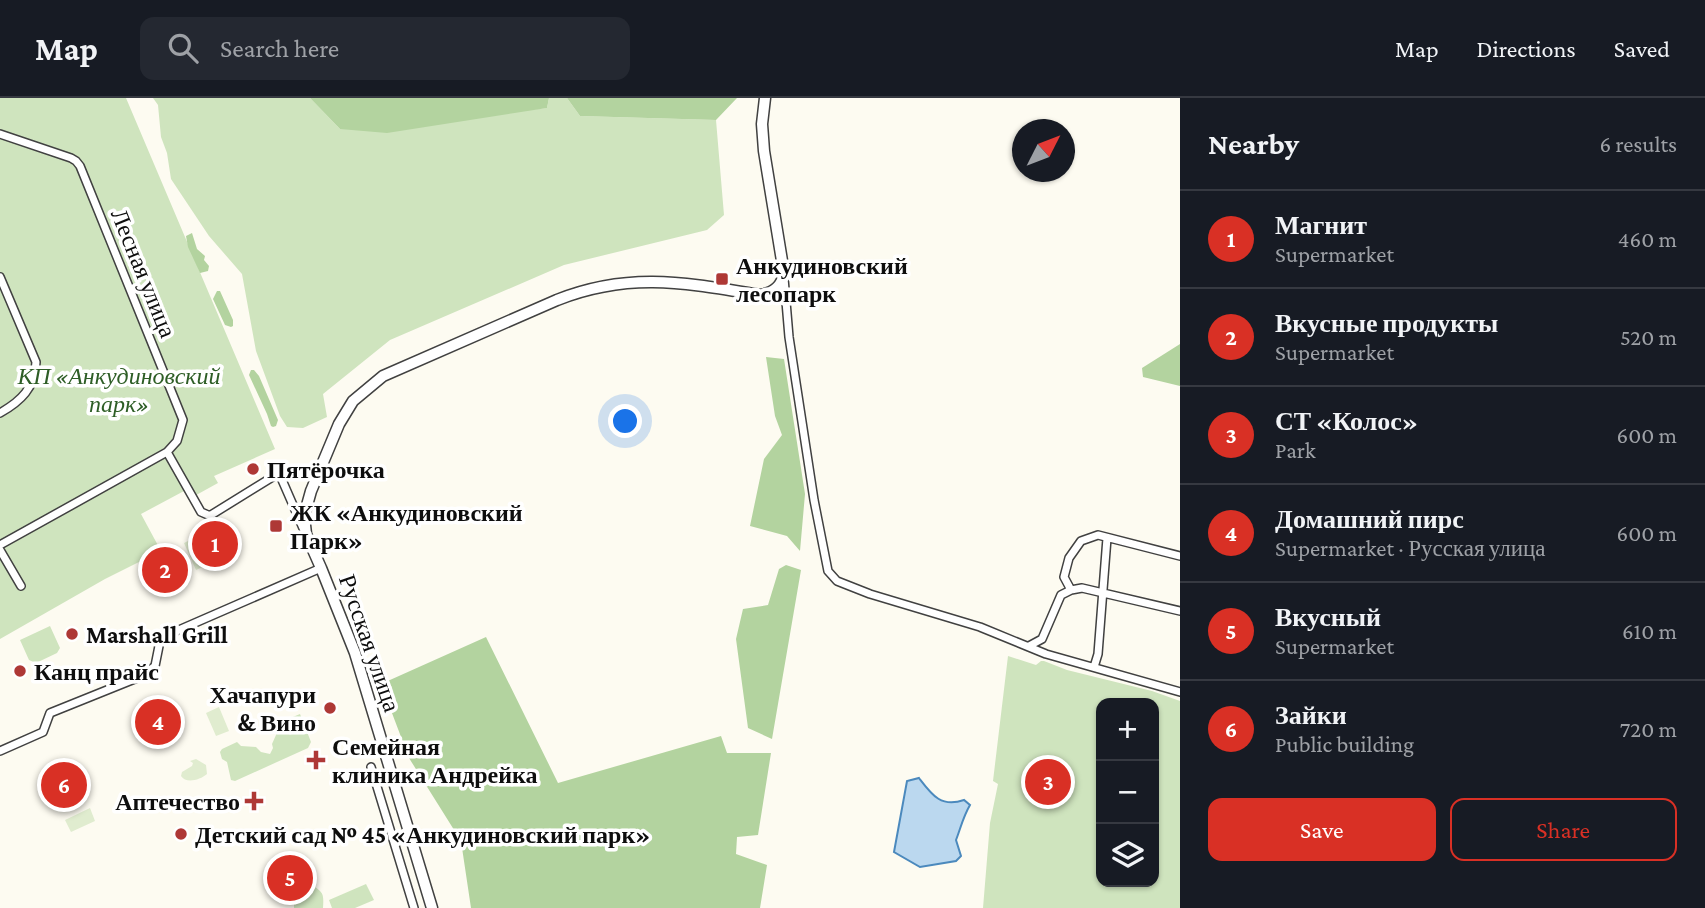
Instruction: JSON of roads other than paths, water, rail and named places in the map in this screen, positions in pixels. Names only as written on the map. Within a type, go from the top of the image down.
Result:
[{"type":"street","points":[[765,98],[762,124],[764,151],[784,272],[790,348],[828,571],[837,581],[870,594],[980,627],[1046,654],[1180,692]]},
{"type":"street","name":"Лесная улица","points":[[0,134],[71,158],[80,166],[183,420],[177,440],[167,452]]},
{"type":"street","points":[[761,295],[778,288],[784,272]]},
{"type":"street","points":[[0,277],[36,362],[36,368],[30,386],[18,403],[0,413]]},
{"type":"street","points":[[306,534],[304,516],[311,491],[339,424],[353,401],[383,376],[557,300],[606,286],[652,281],[676,283],[778,297],[787,302]]},
{"type":"street","points":[[0,545],[167,452],[201,512],[208,515],[279,473],[321,568]]},
{"type":"street","points":[[1071,590],[1064,577],[1069,558],[1080,541],[1098,535],[1180,556]]},
{"type":"street","points":[[1094,667],[1098,654],[1107,538]]},
{"type":"street","points":[[0,550],[21,586]]},
{"type":"street","name":"Русская улица","points":[[0,751],[43,732],[50,713],[142,676],[155,666],[160,641],[168,634],[321,568],[355,653],[432,908]]},
{"type":"street","points":[[1029,646],[1042,639],[1061,594],[1071,590],[1082,588],[1180,611]]},
{"type":"street","points":[[370,767],[414,908]]},
{"type":"water","points":[[919,778],[928,790],[943,801],[964,800],[970,805],[956,840],[961,856],[956,861],[920,867],[894,852],[907,781]]},
{"type":"place","name":"Анкудиновский лесопарк","points":[[722,279]]},
{"type":"place","name":"Пятёрочка","points":[[253,469]]},
{"type":"place","name":"ЖК «Анкудиновский Парк»","points":[[276,526]]},
{"type":"place","name":"Магнит","points":[[215,544]]},
{"type":"place","name":"Вкусные продукты","points":[[165,570]]},
{"type":"place","name":"Marshall Grill","points":[[72,634]]},
{"type":"place","name":"Канц прайс","points":[[20,671]]},
{"type":"place","name":"Хачапури & Вино","points":[[330,708]]},
{"type":"place","name":"Домашний пирс","points":[[158,722]]},
{"type":"place","name":"Семейная клиника Андрейка","points":[[316,760]]},
{"type":"place","name":"СТ «Колос»","points":[[1048,782]]},
{"type":"place","name":"Зайки","points":[[64,785]]},
{"type":"place","name":"Аптечество","points":[[254,801]]},
{"type":"place","name":"Детский сад № 45 «Анкудиновский парк»","points":[[181,834]]},
{"type":"place","name":"Вкусный","points":[[290,878]]},
{"type":"park label","name":"КП «Анкудиновский парк»","points":[[119,389]]}]
